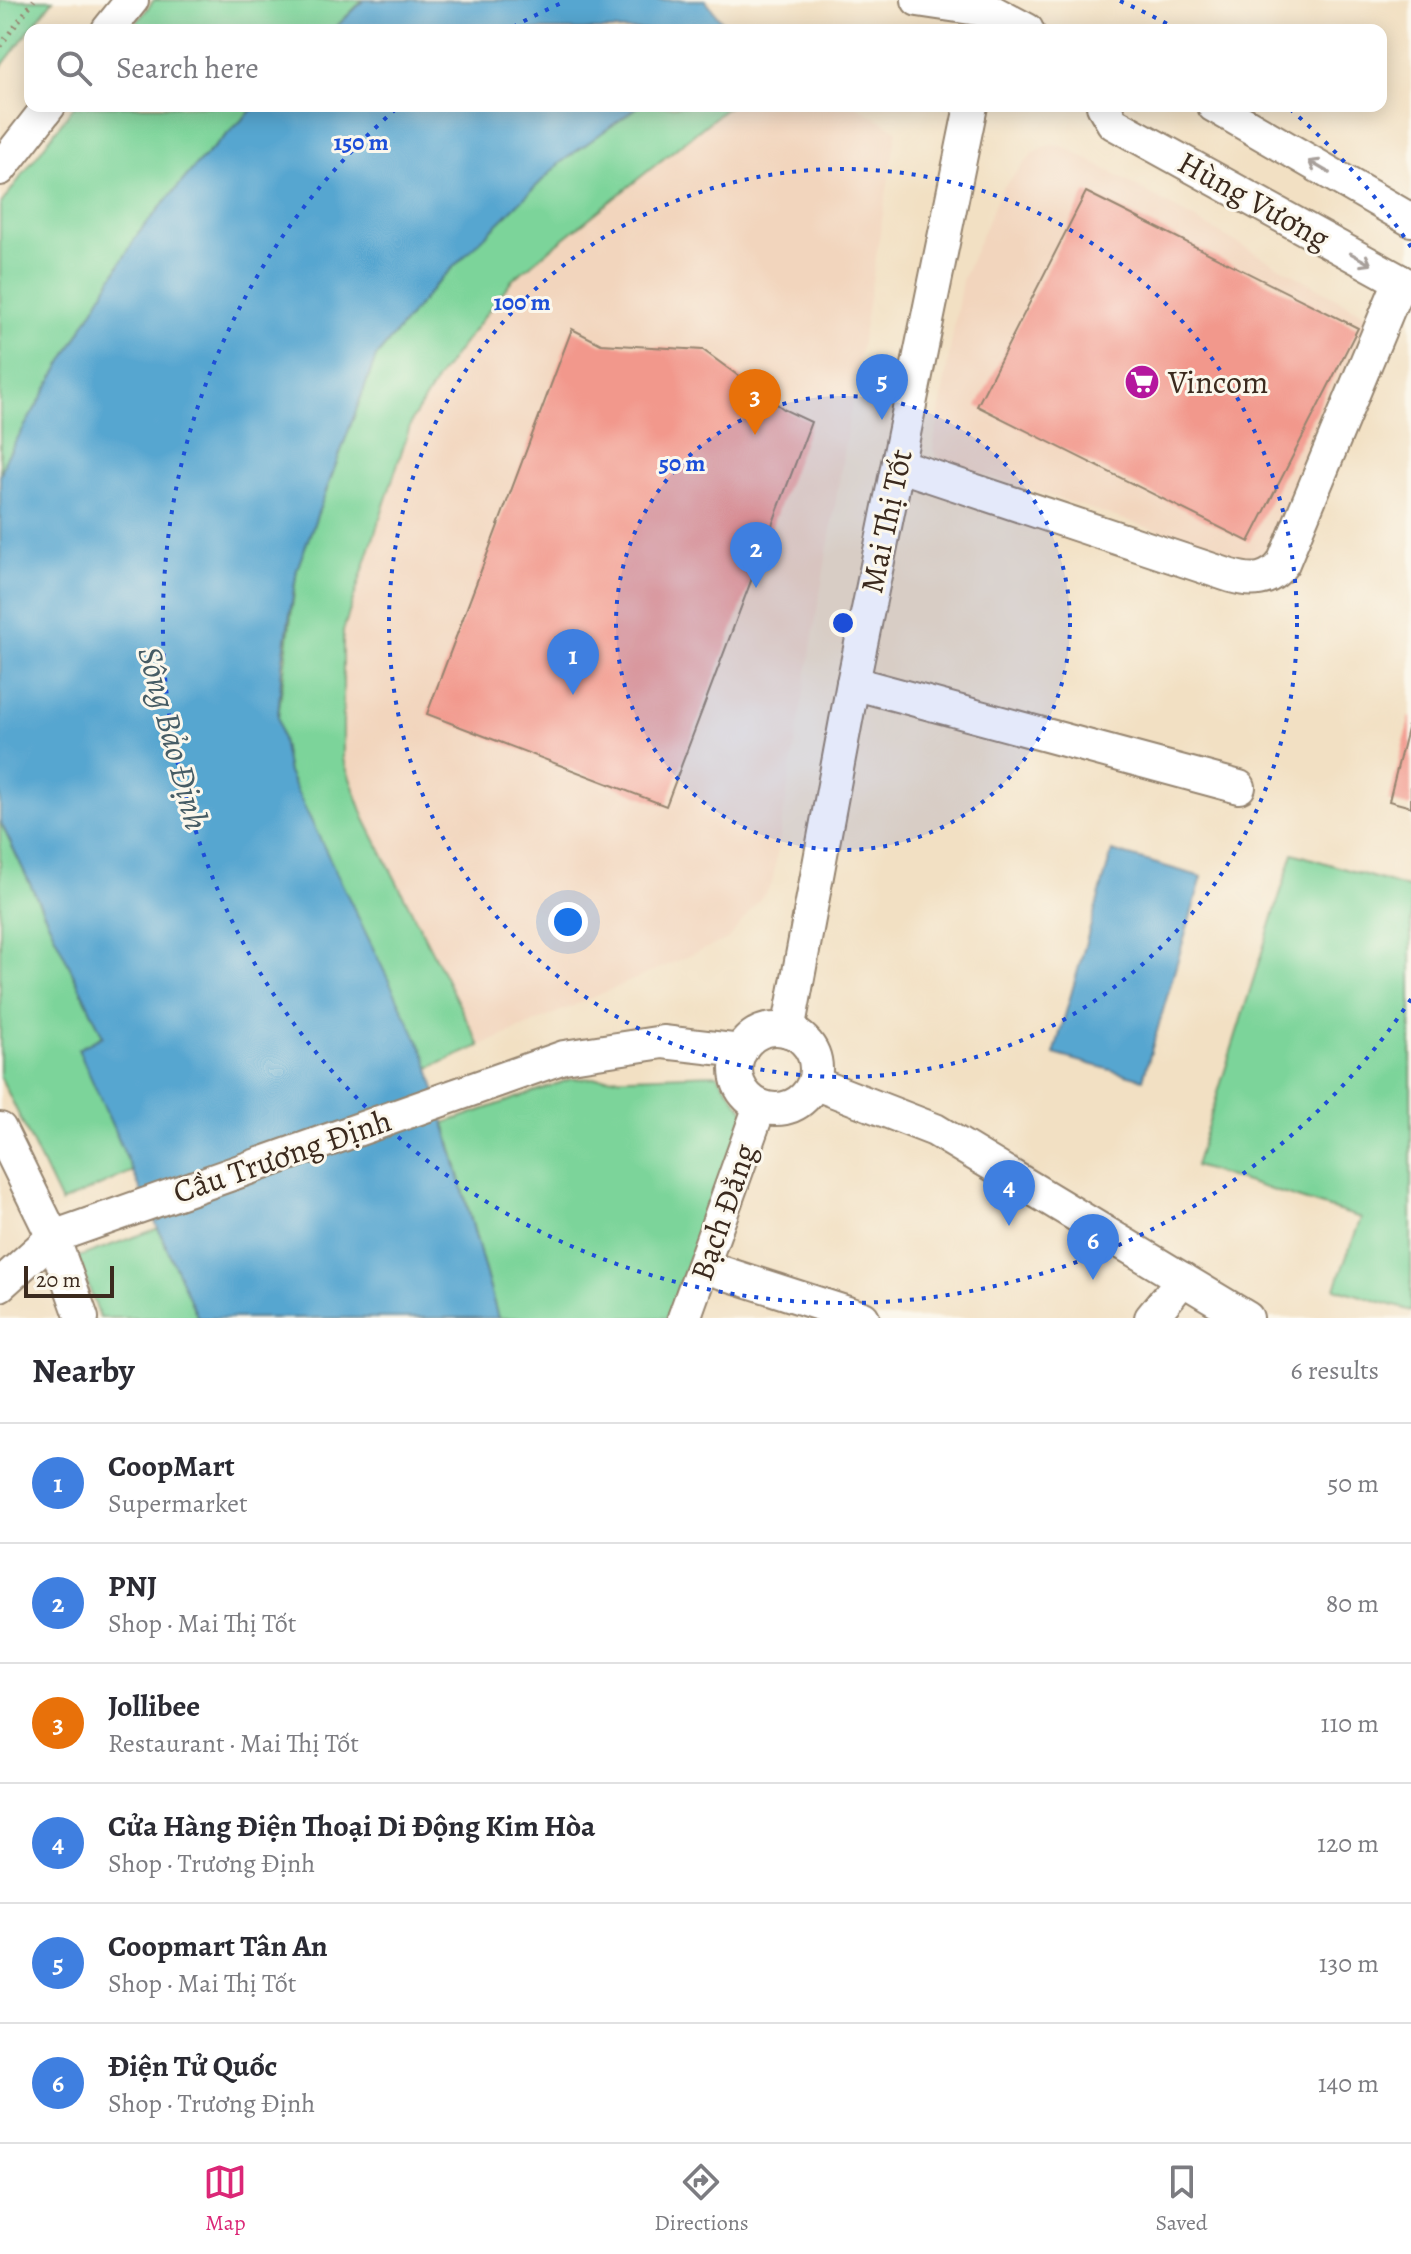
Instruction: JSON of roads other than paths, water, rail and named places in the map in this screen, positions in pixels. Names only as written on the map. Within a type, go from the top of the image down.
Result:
[{"type":"street","points":[[113,24],[132,0]]},
{"type":"street","points":[[918,0],[988,10],[1015,24]]},
{"type":"street","points":[[0,169],[44,112]]},
{"type":"street","name":"Mai Thị Tốt","points":[[788,1031],[853,683],[970,112]]},
{"type":"street","name":"Hùng Vương","points":[[1107,112],[1113,123],[1406,284]]},
{"type":"street","name":"Hùng Vương","points":[[1224,112],[1411,220]]},
{"type":"street","points":[[898,465],[1231,576],[1258,580],[1269,577],[1283,563],[1406,284]]},
{"type":"street","points":[[853,683],[1239,787]]},
{"type":"street","points":[[788,1031],[800,1037],[815,1058],[814,1083],[807,1095],[785,1108],[760,1106],[749,1098],[736,1076],[741,1051],[761,1032],[788,1031]]},
{"type":"street","name":"Cầu Trương Định","points":[[53,1237],[564,1057],[663,1042],[741,1051]]},
{"type":"street","points":[[814,1083],[935,1130],[1247,1318]]},
{"type":"street","name":"Bạch Đằng","points":[[684,1318],[705,1267],[760,1106]]},
{"type":"street","points":[[0,1129],[53,1237],[82,1318]]},
{"type":"street","points":[[0,1285],[53,1237]]},
{"type":"street","points":[[705,1267],[863,1318]]},
{"type":"street","points":[[1151,1318],[1183,1279]]},
{"type":"water","points":[[364,0],[705,0],[723,23],[722,24],[339,24]]},
{"type":"water","name":"Sông Bảo Định","points":[[250,112],[631,112],[560,163],[437,283],[376,357],[297,569],[282,665],[278,717],[288,773],[426,1057],[498,1318],[198,1318],[78,1049],[103,1036],[0,821],[0,476],[6,458],[137,235],[197,164]]},
{"type":"water","points":[[1112,851],[1202,877],[1143,1079],[1054,1054]]},
{"type":"place","name":"Vincom","points":[[1142,382]]},
{"type":"place","name":"Coopmart Tân An","points":[[882,420]]},
{"type":"place","name":"Jollibee","points":[[755,435]]},
{"type":"place","name":"PNJ","points":[[756,588]]},
{"type":"place","name":"CoopMart","points":[[573,695]]},
{"type":"place","name":"Cửa Hàng Điện Thoại Di Động Kim Hòa","points":[[1009,1226]]},
{"type":"place","name":"Điện Tử Quốc","points":[[1093,1280]]}]
